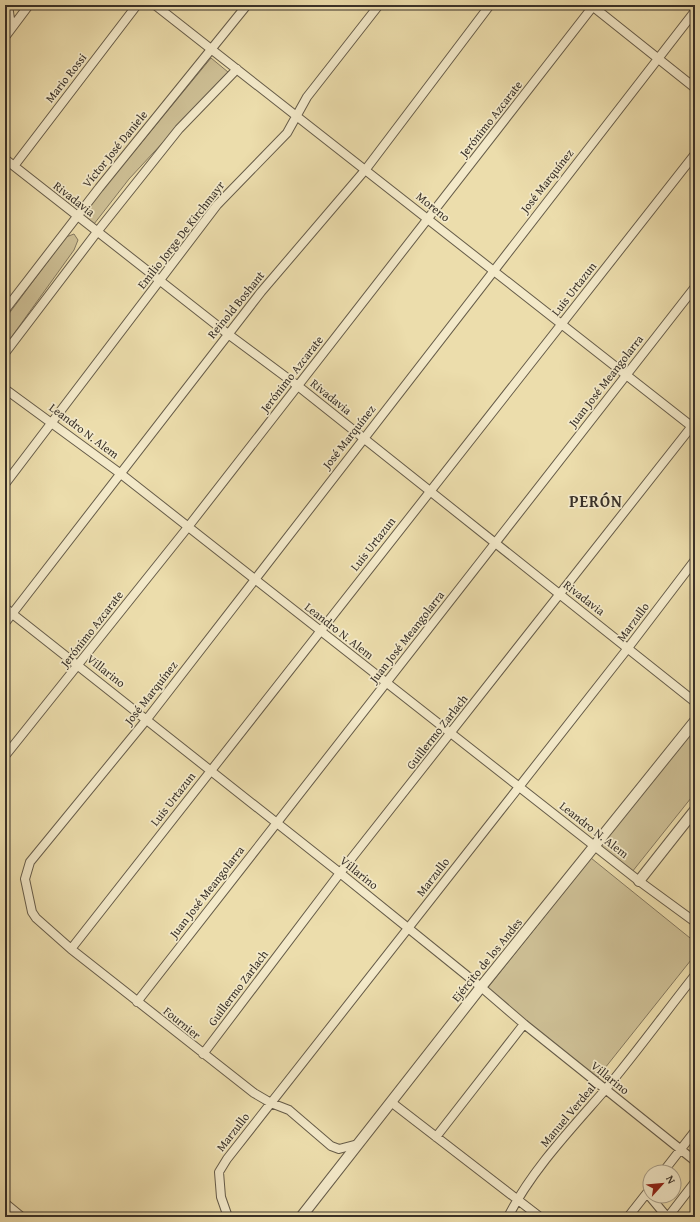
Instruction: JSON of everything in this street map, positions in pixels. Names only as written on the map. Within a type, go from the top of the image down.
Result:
[{"type":"street","points":[[8,5],[10,19],[14,25]]},
{"type":"street","points":[[5,36],[29,5]]},
{"type":"street","name":"Mario Rossi","points":[[14,166],[137,5]]},
{"type":"street","name":"Moreno","points":[[155,5],[298,117],[366,168],[428,219],[694,427]]},
{"type":"street","name":"Víctor José Daniele","points":[[5,310],[99,188],[213,49],[247,5]]},
{"type":"street","name":"Emilio Jorge De Kirchmayr","points":[[5,484],[217,205],[288,133],[298,117],[307,97],[379,5]]},
{"type":"street","name":"Reinold Boshant","points":[[5,623],[228,334],[366,168],[490,5]]},
{"type":"street","points":[[593,6],[695,88]]},
{"type":"street","name":"Jerónimo Azcarate","points":[[5,756],[188,527],[593,6]]},
{"type":"street","name":"José Marquínez","points":[[25,879],[30,862],[146,719],[695,11]]},
{"type":"street","points":[[5,353],[97,232],[179,129],[237,68]]},
{"type":"street","name":"Luis Urtazun","points":[[71,950],[695,154]]},
{"type":"street","name":"Rivadavia","points":[[5,159],[228,334],[298,386],[695,702]]},
{"type":"street","name":"Juan José Meangolarra","points":[[138,1002],[276,823],[496,544],[695,286]]},
{"type":"street","name":"Leandro N. Alem","points":[[5,389],[52,421],[121,474],[519,787],[695,922]]},
{"type":"street","name":"Guillermo Zarlach","points":[[203,1054],[340,873],[694,427]]},
{"type":"street","name":"Marzullo","points":[[228,1217],[221,1197],[219,1172],[227,1159],[628,648],[695,560]]},
{"type":"street","name":"Villarino","points":[[5,608],[79,665],[210,772],[340,873],[481,987],[524,1024],[695,1161]]},
{"type":"street","name":"Ejército de los Andes","points":[[301,1217],[481,987],[695,721]]},
{"type":"street","points":[[639,880],[695,810]]},
{"type":"street","name":"Fournier","points":[[25,879],[32,912],[36,918],[71,950],[254,1093],[271,1103],[288,1110],[331,1146],[339,1149],[358,1144]]},
{"type":"street","name":"Manuel Verdeal","points":[[508,1217],[517,1199],[580,1117],[605,1089],[695,975]]},
{"type":"street","points":[[436,1137],[524,1024]]},
{"type":"street","points":[[390,1102],[540,1217]]},
{"type":"street","points":[[669,1164],[695,1131]]},
{"type":"street","points":[[658,1204],[667,1217],[695,1182]]},
{"type":"street","points":[[628,1217],[642,1199]]},
{"type":"street","points":[[5,1203],[22,1217]]},
{"type":"shaded area","points":[[211,58],[228,72],[129,179],[94,224],[81,216]]},
{"type":"shaded area","points":[[74,234],[78,240],[74,250],[5,346],[5,319],[66,237]]},
{"type":"shaded area","points":[[695,726],[695,793],[632,872],[600,846]]},
{"type":"shaded area","points":[[591,858],[695,942],[695,955],[597,1078],[486,990]]},
{"type":"district","name":"PERÓN","points":[[596,501]]}]
